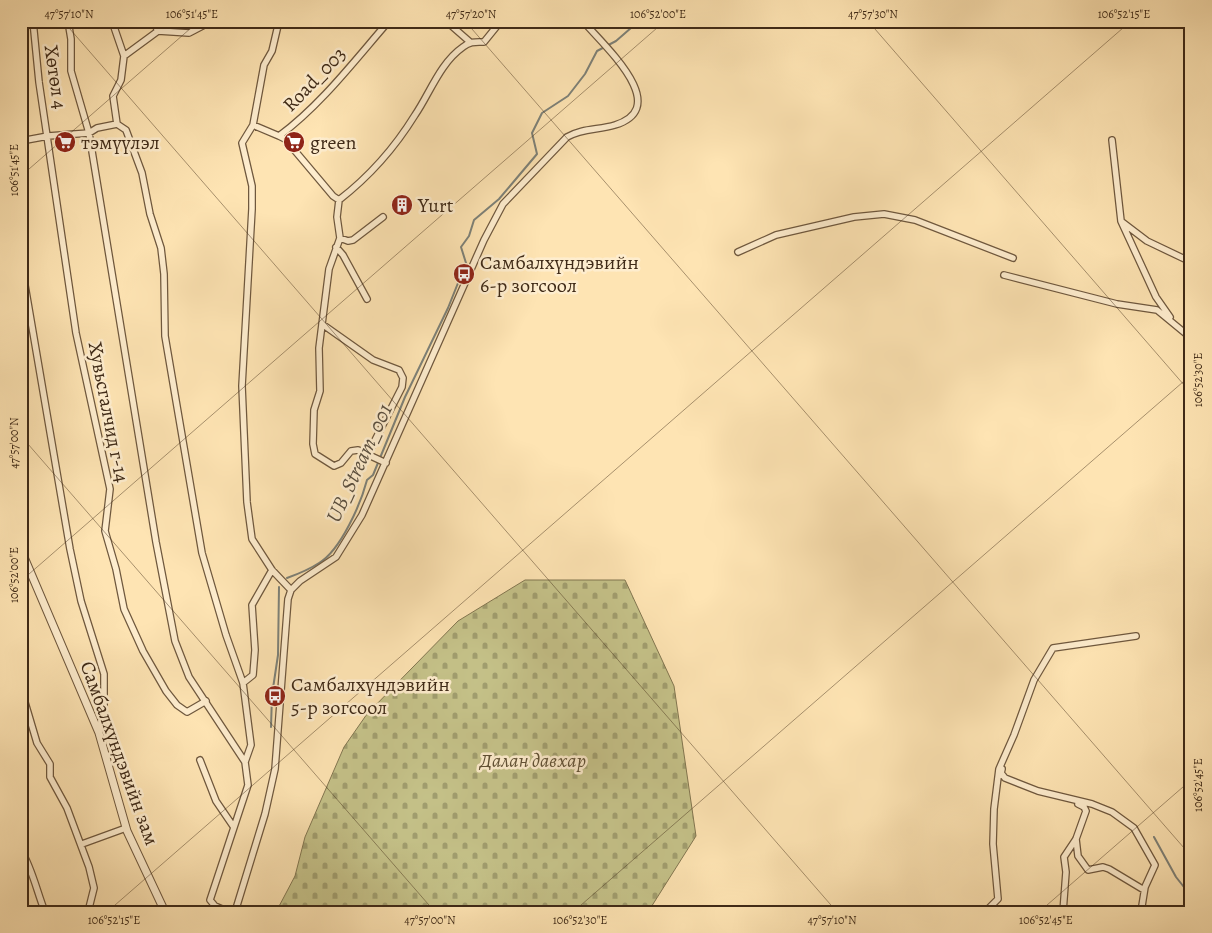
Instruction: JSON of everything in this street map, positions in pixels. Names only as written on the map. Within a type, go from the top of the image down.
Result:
[{"type":"street","name":"Хөтөл 4","points":[[33,21],[39,82],[48,136]]},
{"type":"street","points":[[68,21],[71,38],[70,71],[89,133],[154,533],[174,641],[189,677],[245,762]]},
{"type":"street","points":[[112,21],[124,56],[121,80],[113,96],[117,124]]},
{"type":"street","points":[[153,21],[158,31]]},
{"type":"street","points":[[124,56],[158,31],[188,33],[212,21]]},
{"type":"street","points":[[279,21],[272,51],[264,65],[253,125],[242,143],[252,186],[242,386],[244,458],[252,539],[272,570],[291,590]]},
{"type":"street","name":"Road_003","points":[[253,125],[279,136],[309,110],[389,21]]},
{"type":"street","points":[[446,21],[470,42]]},
{"type":"street","points":[[381,461],[358,450],[351,450],[341,463],[334,466],[315,454],[313,444],[314,410],[320,391],[319,348],[329,268],[340,238],[337,217],[339,200],[370,175],[415,116],[440,73],[461,48],[470,42],[484,42],[500,21]]},
{"type":"street","points":[[235,912],[265,814],[275,769],[288,599],[291,590],[300,581],[331,562],[339,553],[362,515],[381,461],[484,240],[503,204],[567,136],[584,130],[614,125],[631,115],[636,109],[639,93],[635,85],[583,21]]},
{"type":"street","points":[[21,141],[48,136],[89,133],[97,128],[117,124],[126,130],[142,173],[150,214],[161,248],[164,274],[165,336],[202,553],[226,635],[244,683],[250,745],[245,762],[248,785],[210,900],[214,906],[229,912]]},
{"type":"street","name":"Хувьсгалчид г-14","points":[[48,136],[76,333],[110,489],[105,531],[116,568],[124,609],[155,676],[177,705],[187,712],[206,701]]},
{"type":"street","points":[[279,136],[285,139],[333,196],[339,200]]},
{"type":"street","points":[[1112,140],[1120,221],[1156,297],[1174,323]]},
{"type":"street","points":[[738,252],[776,234],[854,217],[884,214],[914,220],[1013,258]]},
{"type":"street","points":[[340,238],[348,242],[353,240],[383,217]]},
{"type":"street","points":[[1120,221],[1147,241],[1189,261],[1191,249]]},
{"type":"street","points":[[336,247],[343,255],[368,299]]},
{"type":"street","points":[[21,262],[70,549],[81,601],[104,674],[104,705],[99,733]]},
{"type":"street","points":[[1004,276],[1117,304],[1157,310],[1191,338]]},
{"type":"street","points":[[322,324],[373,360],[399,370],[402,375],[402,387],[368,454]]},
{"type":"street","name":"Самбалхүндэвийн зам","points":[[21,550],[99,733],[126,828],[165,912]]},
{"type":"street","points":[[244,683],[253,675],[252,605],[272,570]]},
{"type":"street","points":[[985,912],[998,899],[993,844],[994,809],[999,769],[1034,680],[1052,648],[1136,636]]},
{"type":"street","points":[[21,689],[37,743],[50,764],[50,776],[67,808],[82,844],[94,888],[88,912]]},
{"type":"street","points":[[200,760],[216,801],[233,826]]},
{"type":"street","points":[[1003,761],[1001,773],[1004,778],[1079,805],[1086,811],[1076,839],[1064,857],[1066,872],[1063,912]]},
{"type":"street","points":[[1054,796],[1092,804],[1112,812],[1129,823],[1155,865],[1144,890],[1141,912]]},
{"type":"street","points":[[82,844],[126,828]]},
{"type":"street","points":[[1076,839],[1078,856],[1088,870],[1103,867],[1109,869],[1144,890]]},
{"type":"street","points":[[21,850],[28,861],[31,877],[45,912]]},
{"type":"green space","name":"Далан давхар","points":[[525,580],[625,580],[674,686],[696,836],[648,912],[276,912],[295,876],[305,837],[344,747],[367,714],[458,621]]},
{"type":"waterway","name":"UB_Stream_001","points":[[287,578],[312,567],[327,557],[349,525],[367,480],[373,475],[405,397],[448,308],[466,263],[461,247],[469,236],[474,220],[499,199],[537,154],[532,133],[542,113],[568,96],[585,74],[597,51],[616,41],[639,21]]},
{"type":"waterway","points":[[271,727],[272,695],[278,655],[279,587]]},
{"type":"waterway","points":[[1154,837],[1176,877],[1191,896]]},
{"type":"place","name":"тэмүүлэл","points":[[65,142]]},
{"type":"place","name":"green","points":[[294,142]]},
{"type":"place","name":"Yurt","points":[[402,205]]},
{"type":"place","name":"Самбалхүндэвийн 6-р зогсоол","points":[[464,274]]},
{"type":"place","name":"Самбалхүндэвийн 5-р зогсоол","points":[[275,696]]}]
